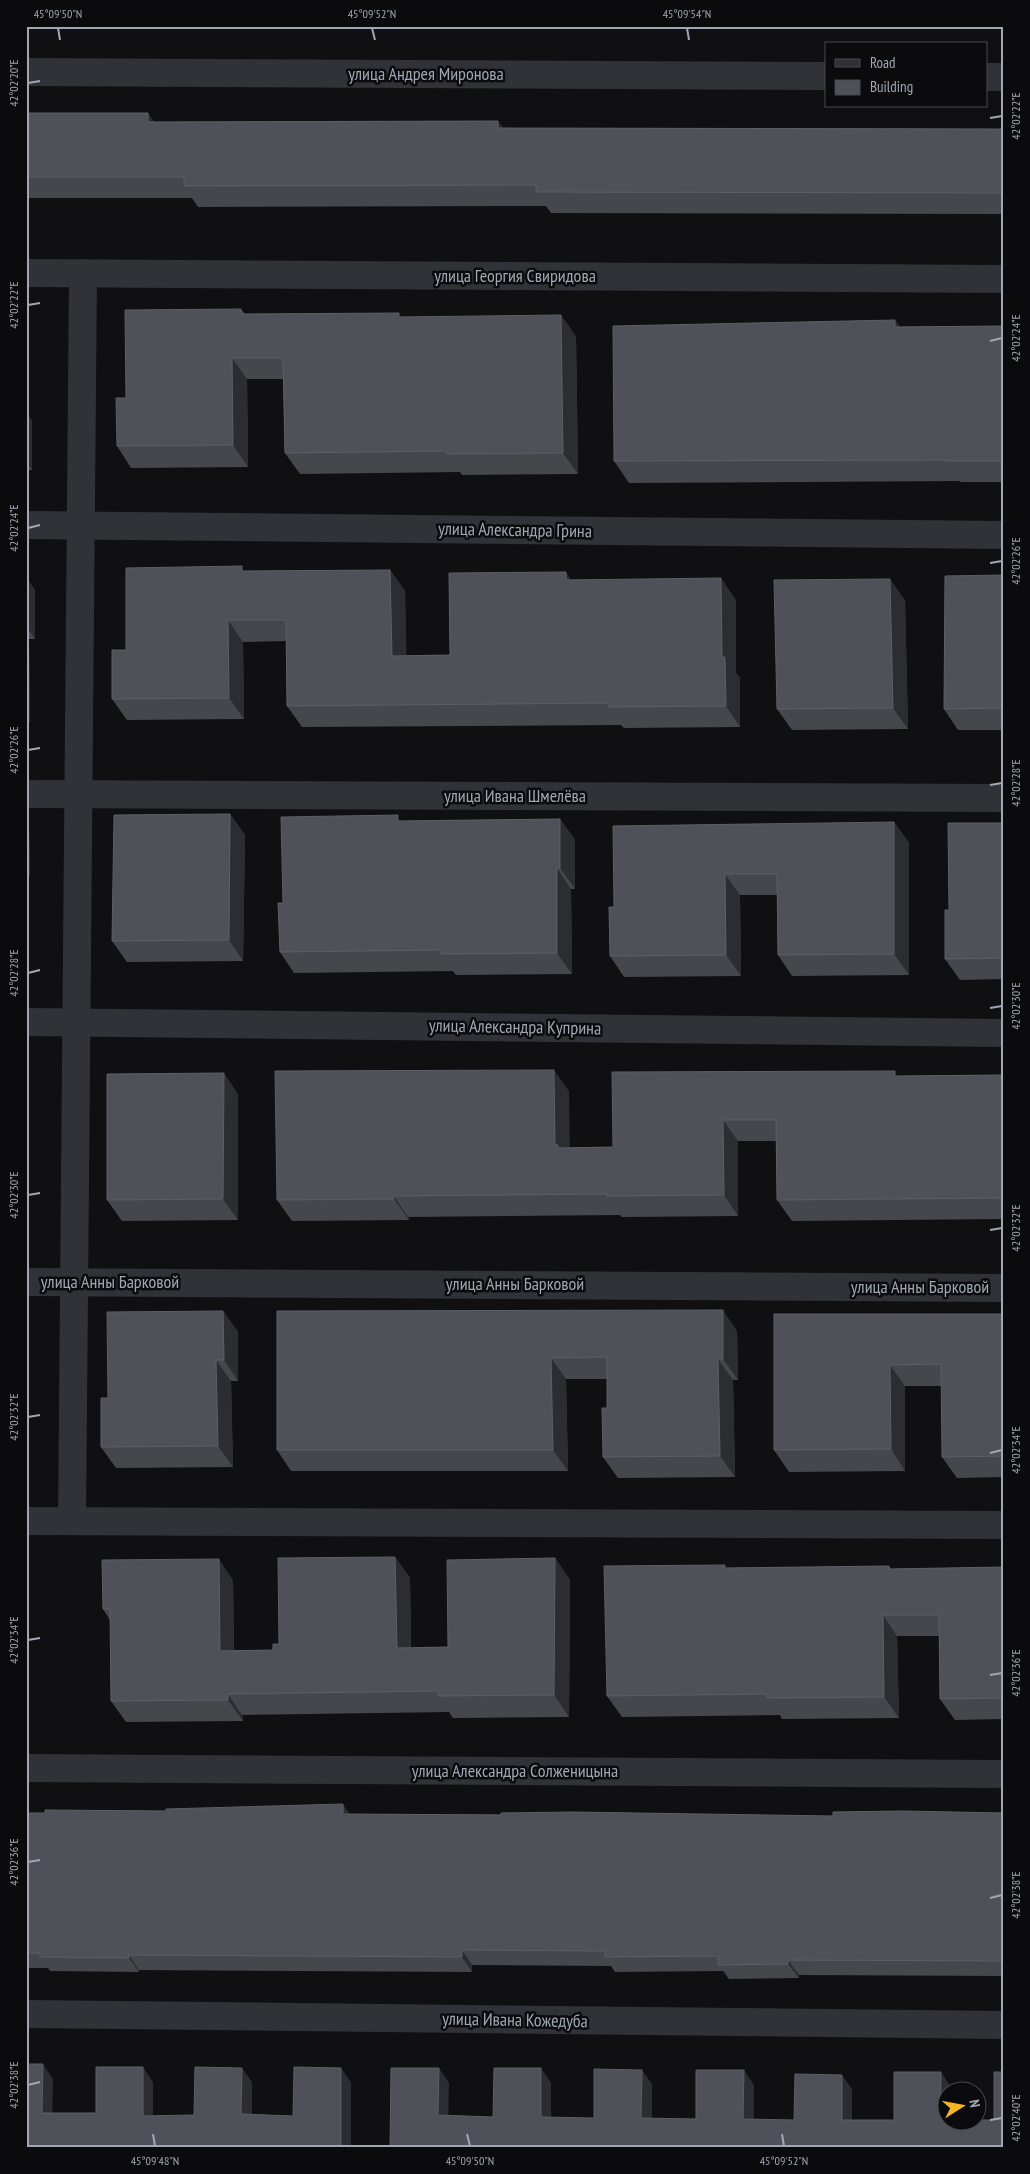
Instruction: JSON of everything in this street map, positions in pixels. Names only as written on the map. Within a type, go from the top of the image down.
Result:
[{"type":"street","name":"улица Андрея Миронова","points":[[26,72],[825,76]]},
{"type":"street","points":[[988,77],[1004,77]]},
{"type":"street","name":"улица Георгия Свиридова","points":[[26,273],[1004,279]]},
{"type":"street","points":[[72,1521],[83,273]]},
{"type":"street","name":"улица Александра Грина","points":[[26,524],[1004,535]]},
{"type":"street","name":"улица Ивана Шмелёва","points":[[26,794],[1004,798]]},
{"type":"street","name":"улица Александра Куприна","points":[[26,1022],[1004,1033]]},
{"type":"street","name":"улица Анны Барковой","points":[[26,1282],[1004,1288]]},
{"type":"street","points":[[26,1521],[1004,1525]]},
{"type":"street","name":"улица Александра Солженицына","points":[[26,1768],[1004,1774]]},
{"type":"street","name":"улица Ивана Кожедуба","points":[[26,2014],[1004,2025]]},
{"type":"building","points":[[26,113],[148,113],[148,122],[498,121],[498,128],[1004,129],[1004,193],[536,192],[536,185],[184,186],[184,177],[26,177]]},
{"type":"building","points":[[241,309],[241,314],[399,313],[399,317],[561,315],[563,453],[447,454],[447,451],[285,453],[283,358],[232,358],[233,445],[117,446],[116,398],[126,398],[125,310]]},
{"type":"building","points":[[895,320],[895,327],[1004,326],[1004,461],[614,461],[613,326]]},
{"type":"building","points":[[242,566],[242,571],[390,570],[392,656],[450,655],[449,573],[566,572],[566,580],[721,578],[722,657],[725,657],[726,706],[609,707],[609,703],[287,706],[286,620],[228,620],[229,698],[112,699],[112,650],[126,650],[126,568]]},
{"type":"building","points":[[1004,575],[1004,708],[944,709],[945,576]]},
{"type":"building","points":[[890,579],[893,708],[777,709],[774,580]]},
{"type":"building","points":[[230,814],[229,940],[112,941],[114,815]]},
{"type":"building","points":[[398,815],[398,821],[560,819],[560,868],[557,868],[557,953],[441,954],[441,950],[280,952],[278,903],[283,903],[281,817]]},
{"type":"building","points":[[894,822],[894,954],[778,955],[777,874],[725,874],[726,955],[610,956],[609,907],[614,907],[613,826]]},
{"type":"building","points":[[948,823],[1004,823],[1004,958],[945,959],[945,910],[949,910]]},
{"type":"building","points":[[554,1070],[555,1145],[558,1145],[558,1148],[613,1147],[612,1072],[895,1071],[895,1076],[1004,1075],[1004,1198],[777,1200],[776,1120],[723,1120],[724,1195],[394,1196],[394,1199],[277,1200],[275,1071]]},
{"type":"building","points":[[224,1073],[223,1199],[107,1200],[107,1074]]},
{"type":"building","points":[[723,1310],[723,1359],[718,1359],[720,1456],[603,1457],[602,1408],[607,1408],[607,1357],[551,1358],[553,1450],[277,1450],[277,1311]]},
{"type":"building","points":[[223,1311],[224,1360],[216,1360],[218,1446],[101,1447],[101,1398],[108,1398],[107,1312]]},
{"type":"building","points":[[774,1314],[1004,1314],[1004,1456],[942,1457],[941,1364],[890,1365],[891,1449],[774,1450]]},
{"type":"building","points":[[395,1557],[397,1648],[448,1647],[447,1560],[555,1558],[554,1695],[438,1696],[438,1691],[228,1694],[228,1700],[111,1701],[110,1609],[103,1609],[102,1560],[219,1559],[220,1651],[273,1650],[273,1644],[279,1644],[278,1558]]},
{"type":"building","points":[[725,1565],[725,1568],[889,1566],[889,1569],[1004,1567],[1004,1698],[940,1699],[939,1615],[883,1615],[884,1697],[767,1698],[767,1694],[607,1696],[604,1566]]},
{"type":"building","points":[[343,1804],[343,1814],[501,1815],[501,1813],[571,1812],[833,1816],[833,1812],[1004,1813],[1004,1961],[788,1960],[788,1964],[718,1965],[718,1956],[605,1957],[605,1951],[462,1950],[462,1957],[129,1955],[129,1958],[40,1957],[40,1953],[26,1953],[26,1813],[45,1813],[45,1810],[166,1811],[166,1809]]},
{"type":"building","points":[[26,2064],[43,2064],[42,2113],[96,2113],[96,2067],[143,2067],[143,2116],[194,2115],[195,2067],[242,2068],[241,2114],[293,2116],[294,2067],[341,2068],[341,2148],[26,2148]]},
{"type":"building","points":[[391,2068],[439,2068],[438,2115],[493,2117],[494,2068],[541,2068],[541,2117],[594,2118],[594,2069],[642,2070],[641,2118],[696,2119],[696,2070],[744,2070],[743,2119],[794,2120],[795,2074],[842,2075],[842,2120],[894,2120],[894,2072],[941,2072],[941,2082],[938,2082],[938,2132],[988,2132],[988,2120],[994,2120],[994,2072],[1004,2072],[1004,2148],[390,2148]]}]
